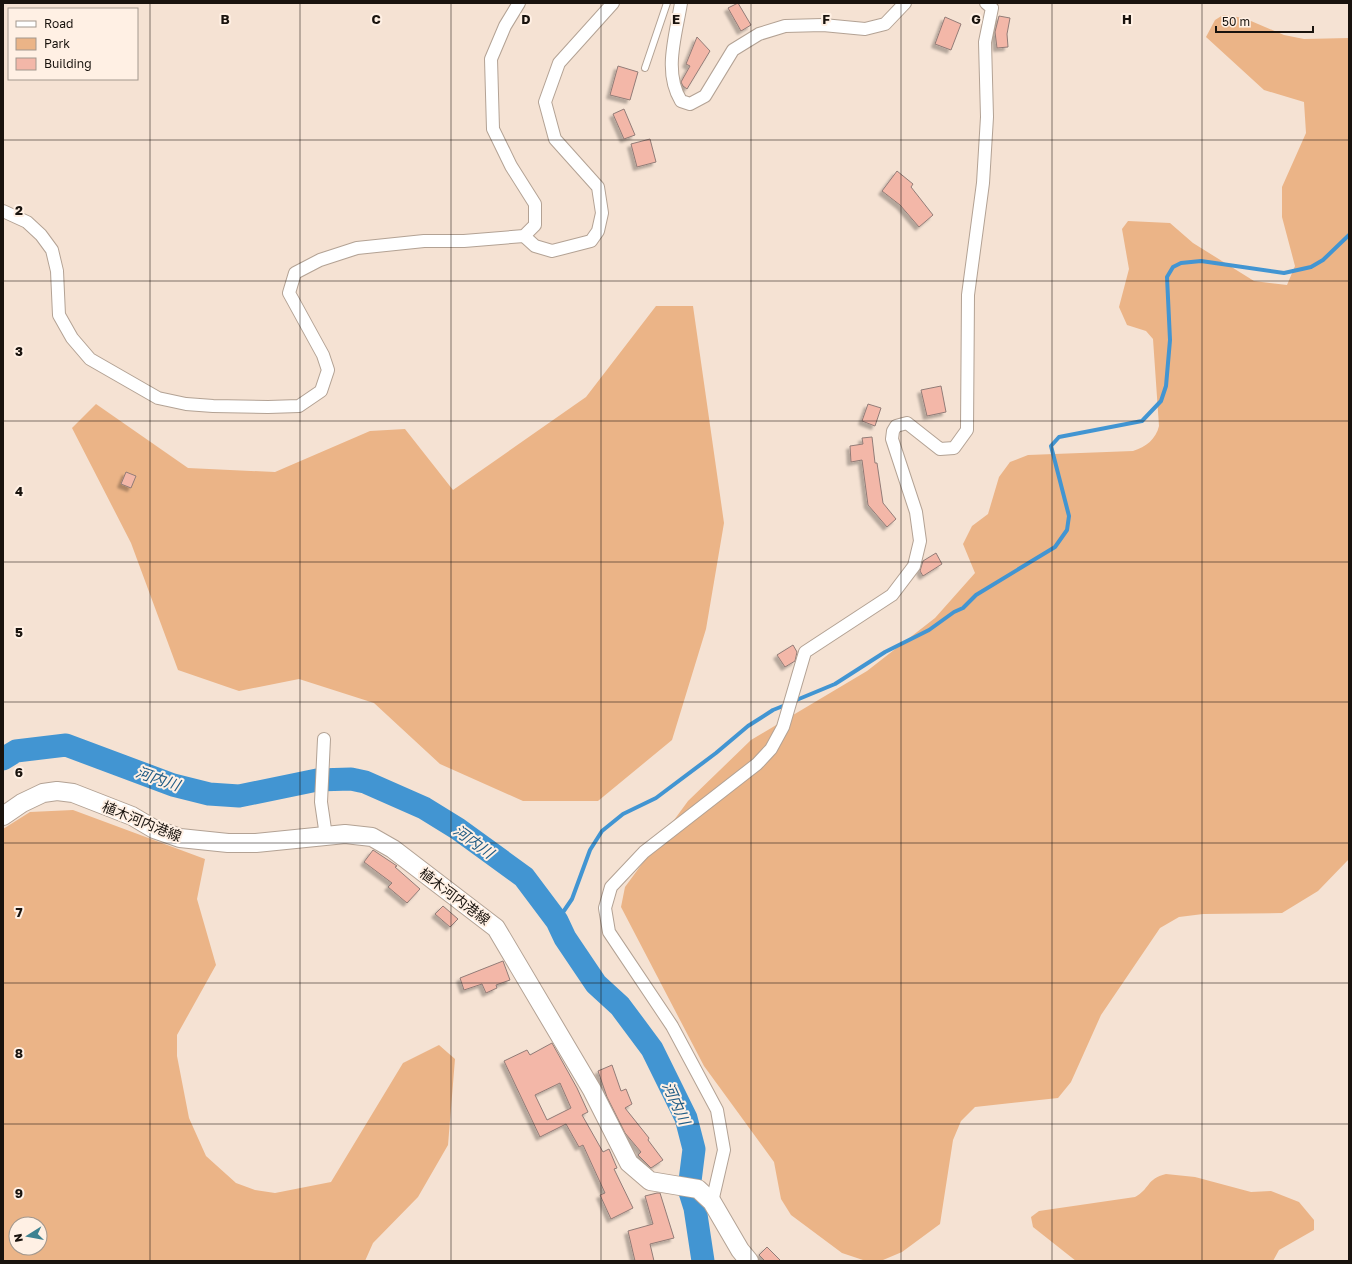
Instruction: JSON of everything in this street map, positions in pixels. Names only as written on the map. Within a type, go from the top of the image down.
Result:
[{"type":"main road","name":"植木河内港線","points":[[3,816],[22,803],[43,793],[58,791],[73,793],[132,816],[154,829],[180,838],[228,843],[256,843],[344,834],[372,837],[393,849],[496,928],[592,1090],[629,1163],[650,1180],[698,1189],[712,1202],[740,1250],[749,1261]]},
{"type":"street","points":[[3,211],[27,222],[41,235],[52,250],[56,271],[59,315],[72,338],[90,359],[158,398],[213,406],[298,406],[321,391],[328,370],[323,355],[289,293],[295,273],[320,260],[357,248],[424,241],[464,241],[524,236],[535,225],[536,204],[510,166],[493,129],[491,60],[504,26],[519,3]]},
{"type":"street","points":[[524,236],[535,246],[552,251],[591,241],[598,231],[602,213],[598,187],[554,139],[545,102],[559,63],[613,3]]},
{"type":"street","points":[[681,3],[670,70],[676,94],[681,101],[690,104],[705,96],[732,50],[759,34],[785,26],[823,25],[864,30],[885,24],[905,3]]},
{"type":"street","points":[[712,1202],[724,1150],[717,1110],[672,1026],[609,932],[605,908],[611,887],[644,852],[757,764],[771,749],[783,727],[805,652],[892,595],[914,566],[920,541],[916,512],[892,439],[896,426],[907,423],[940,449],[954,448],[967,430],[968,295],[983,183],[987,117],[985,42],[992,8],[986,3]]},
{"type":"street","points":[[324,739],[321,802],[326,836]]},
{"type":"lane","points":[[645,68],[667,3]]},
{"type":"green space","points":[[1223,15],[1244,18],[1284,35],[1304,39],[1349,38],[1349,859],[1318,891],[1282,913],[1203,914],[1179,917],[1160,928],[1101,1015],[1071,1082],[1058,1098],[975,1107],[961,1121],[953,1140],[940,1224],[902,1252],[883,1260],[863,1260],[842,1253],[791,1215],[781,1199],[774,1162],[704,1066],[621,907],[625,887],[688,801],[751,740],[867,671],[935,618],[975,573],[963,544],[972,526],[988,514],[999,477],[1010,462],[1028,455],[1133,451],[1146,445],[1153,439],[1159,426],[1153,339],[1146,331],[1127,325],[1119,307],[1129,269],[1122,229],[1128,221],[1170,223],[1193,243],[1254,281],[1287,285],[1295,266],[1282,217],[1282,187],[1306,133],[1304,102],[1264,90],[1206,37],[1215,20]]},
{"type":"green space","points":[[656,306],[693,306],[724,523],[706,629],[672,740],[598,801],[523,801],[440,764],[374,703],[299,679],[239,691],[178,670],[131,543],[72,428],[96,404],[188,468],[275,472],[370,431],[405,429],[453,490],[586,397]]},
{"type":"green space","points":[[73,810],[205,859],[197,899],[216,965],[177,1035],[177,1056],[189,1118],[206,1156],[236,1183],[255,1190],[275,1193],[331,1182],[403,1063],[439,1045],[455,1059],[448,1145],[418,1197],[373,1243],[365,1261],[3,1261],[3,829],[30,812]]},
{"type":"green space","points":[[1166,1174],[1195,1177],[1251,1192],[1271,1191],[1299,1202],[1314,1220],[1314,1230],[1279,1250],[1273,1261],[1076,1261],[1033,1227],[1031,1217],[1039,1211],[1135,1197],[1143,1191],[1151,1181]]},
{"type":"building","points":[[738,3],[751,25],[741,31],[728,8]]},
{"type":"building","points":[[999,16],[1010,18],[1007,34],[1008,47],[997,48],[995,32]]},
{"type":"building","points":[[945,17],[961,24],[951,50],[935,44]]},
{"type":"building","points":[[697,37],[710,51],[687,89],[681,82],[690,66],[686,64]]},
{"type":"building","points":[[618,66],[638,72],[630,100],[610,95]]},
{"type":"building","points":[[624,109],[635,135],[624,139],[613,114]]},
{"type":"building","points":[[650,139],[656,162],[637,167],[631,144]]},
{"type":"building","points":[[897,171],[913,184],[911,187],[933,215],[919,227],[900,205],[882,191]]},
{"type":"building","points":[[941,386],[946,412],[927,416],[921,390]]},
{"type":"building","points":[[868,404],[881,408],[875,426],[862,421]]},
{"type":"building","points":[[872,437],[875,463],[877,463],[883,503],[896,519],[887,527],[868,505],[862,460],[851,462],[850,446],[863,444],[862,438]]},
{"type":"building","points":[[126,472],[136,476],[131,488],[121,484]]},
{"type":"building","points":[[936,553],[942,564],[923,576],[920,571],[923,561]]},
{"type":"building","points":[[793,645],[797,652],[795,661],[785,667],[777,655]]},
{"type":"building","points":[[373,850],[397,866],[395,867],[420,889],[407,903],[388,887],[392,883],[364,862]]},
{"type":"building","points":[[443,906],[458,919],[450,927],[435,914]]},
{"type":"building","points":[[503,961],[510,980],[496,985],[497,988],[486,993],[482,984],[464,990],[460,978]]},
{"type":"building","points":[[552,1043],[577,1088],[588,1112],[582,1115],[603,1152],[609,1149],[617,1168],[614,1169],[633,1208],[611,1219],[600,1195],[605,1193],[583,1145],[579,1147],[566,1124],[540,1137],[504,1061],[527,1050],[530,1055]],"holes":[[[560,1083],[571,1108],[547,1120],[535,1095]]]},
{"type":"building","points":[[612,1065],[621,1091],[626,1089],[632,1104],[625,1108],[649,1138],[648,1140],[663,1160],[651,1168],[638,1155],[641,1152],[625,1133],[607,1097],[598,1071]]},
{"type":"building","points":[[660,1193],[674,1238],[650,1244],[654,1261],[635,1261],[628,1231],[653,1224],[645,1196]]},
{"type":"building","points":[[767,1247],[781,1261],[765,1261],[759,1255]]},
{"type":"waterway","points":[[794,701],[835,684],[885,652],[929,630],[954,612],[963,608],[976,595],[1055,547],[1067,530],[1069,516],[1051,446],[1059,437],[1142,421],[1161,401],[1166,386],[1170,340],[1167,277],[1173,267],[1181,263],[1201,261],[1284,273],[1311,267],[1323,260],[1349,235]]},
{"type":"waterway","points":[[557,921],[572,899],[590,850],[602,831],[623,814],[656,798],[716,753],[748,726],[773,710],[788,704]]},
{"type":"waterway","name":"河内川","points":[[3,759],[16,751],[66,745],[173,785],[209,794],[239,796],[317,780],[351,779],[365,782],[424,808],[458,829],[524,877],[557,921],[565,938],[596,984],[620,1006],[652,1049],[686,1118],[694,1149],[689,1189],[695,1208],[703,1261]]}]
